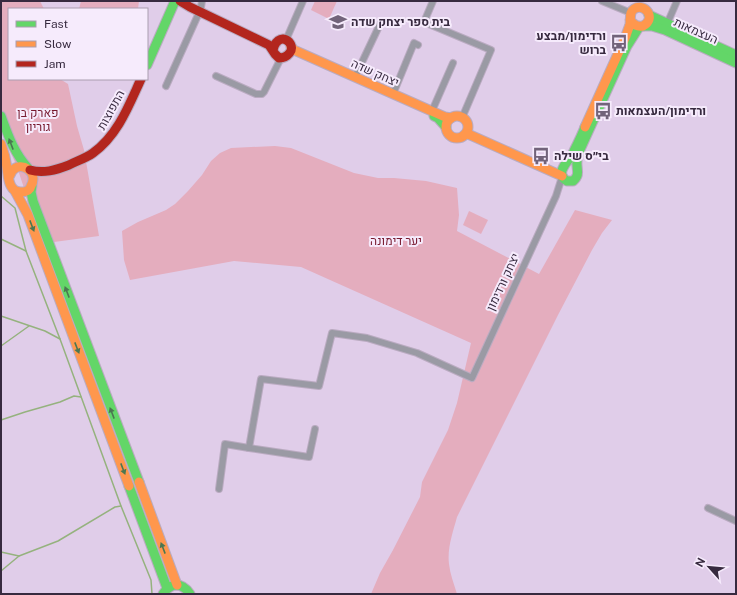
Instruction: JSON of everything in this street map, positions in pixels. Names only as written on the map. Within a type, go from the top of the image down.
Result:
[{"type":"street","points":[[148,62],[175,1]]},
{"type":"street","name":"יצחק שדה","points":[[180,1],[201,7],[269,45],[273,51],[273,45],[294,50],[445,117],[451,118]]},
{"type":"street","name":"יצחק שדה","points":[[187,1],[272,40],[302,58],[438,118],[446,127]]},
{"type":"street","points":[[216,76],[256,94],[262,94],[285,48],[303,1]]},
{"type":"street","points":[[433,1],[424,22],[491,50],[462,118]]},
{"type":"street","points":[[577,164],[568,162],[565,164],[556,165],[546,162],[471,129],[466,131],[461,137],[454,137],[448,134],[446,127],[451,118],[457,116],[466,122],[466,131],[468,134],[564,178],[573,180],[577,177],[578,154],[627,46],[634,34],[642,26],[648,23],[649,20],[640,10],[602,1]]},
{"type":"street","points":[[667,24],[677,1]]},
{"type":"street","points":[[166,86],[201,7]]},
{"type":"street","points":[[640,10],[634,25],[642,26]]},
{"type":"street","points":[[564,178],[561,172],[574,152],[622,45],[640,10]]},
{"type":"street","name":"העצמאות","points":[[640,10],[654,18],[736,55]]},
{"type":"street","points":[[355,77],[381,22]]},
{"type":"street","name":"העצמאות","points":[[642,26],[652,26],[665,30],[736,63]]},
{"type":"street","points":[[393,94],[414,43],[418,45]]},
{"type":"street","points":[[432,111],[453,63]]},
{"type":"street","name":"התפוצות","points":[[29,169],[42,172],[54,170],[70,165],[89,156],[97,150],[110,138],[123,119],[141,80]]},
{"type":"street","points":[[1,116],[16,154],[20,161],[34,176],[31,192],[33,201],[177,585]]},
{"type":"street","points":[[1,144],[7,165],[10,185],[28,214],[165,591],[174,585],[177,585],[185,588],[190,594]]},
{"type":"street","points":[[9,177],[14,169],[21,167],[29,169]]},
{"type":"street","name":"התפוצות","points":[[33,185],[44,175],[54,170]]},
{"type":"street","name":"יצחק ורדימון","points":[[249,448],[261,379],[319,386],[332,333],[367,338],[417,353],[472,378],[564,178]]},
{"type":"street","points":[[15,191],[26,191],[33,185]]},
{"type":"street","points":[[219,489],[225,444],[309,457],[315,430]]},
{"type":"street","points":[[708,508],[736,521]]},
{"type":"green space","name":"פארק בן גוריון","points":[[1,1],[40,1],[44,8],[8,8],[8,80],[62,80],[68,84],[84,150],[99,236],[54,242],[47,241],[39,235],[33,224],[25,191],[1,127]]},
{"type":"green space","points":[[81,1],[139,1],[138,8],[79,8]]},
{"type":"green space","points":[[315,1],[337,1],[329,19],[311,10]]},
{"type":"green space","name":"יער דימונה","points":[[275,146],[291,148],[354,173],[378,178],[426,181],[457,188],[459,215],[457,231],[539,274],[575,210],[612,220],[592,250],[558,315],[457,517],[451,540],[449,564],[457,594],[371,594],[380,573],[420,497],[422,482],[448,430],[457,403],[471,343],[301,267],[234,261],[130,280],[124,260],[122,231],[138,222],[166,210],[175,204],[202,175],[211,161],[220,153],[231,148]]},
{"type":"green space","points":[[469,211],[488,220],[481,234],[463,225]]},
{"type":"waterway","points":[[1,196],[15,208],[26,251],[121,506],[151,580],[152,594]]},
{"type":"waterway","points":[[1,239],[26,251]]},
{"type":"waterway","points":[[1,316],[45,331],[60,339]]},
{"type":"waterway","points":[[1,346],[29,326]]},
{"type":"waterway","points":[[1,420],[60,402],[74,396],[81,397]]},
{"type":"waterway","points":[[1,552],[19,556],[58,541],[115,507],[121,506]]},
{"type":"waterway","points":[[1,571],[19,556]]},
{"type":"traffic: fast","points":[[148,63],[175,1]]},
{"type":"traffic: fast","points":[[649,15],[736,55]]},
{"type":"traffic: fast","points":[[644,26],[652,26],[665,30],[736,63]]},
{"type":"traffic: fast","points":[[585,127],[574,151],[562,170],[563,178],[567,181],[573,181],[577,176],[578,154],[627,46],[639,27]]},
{"type":"traffic: fast","points":[[1,116],[15,150],[28,168]]},
{"type":"traffic: fast","points":[[434,116],[438,118],[446,127]]},
{"type":"traffic: fast","points":[[32,186],[31,192],[33,201],[139,482]]},
{"type":"traffic: fast","points":[[129,486],[167,588]]},
{"type":"traffic: fast","points":[[163,594],[169,587],[176,585],[184,587],[190,594]]},
{"type":"traffic: slow","points":[[585,127],[626,36],[630,24],[630,22],[630,20],[630,15],[631,12],[638,7],[645,9],[648,12],[649,19],[643,26],[636,25],[630,20]]},
{"type":"traffic: slow","points":[[291,47],[294,50],[445,117],[451,118]]},
{"type":"traffic: slow","points":[[457,116],[465,119],[468,127],[465,135],[457,138],[449,135],[446,127],[449,119],[457,116]]},
{"type":"traffic: slow","points":[[464,135],[468,134],[562,176]]},
{"type":"traffic: slow","points":[[1,144],[9,182],[13,189],[18,192],[26,191],[30,189],[33,181],[31,172],[24,167],[16,168],[12,171],[9,177]]},
{"type":"traffic: slow","points":[[15,191],[28,215],[129,486]]},
{"type":"traffic: slow","points":[[139,482],[177,585]]},
{"type":"traffic: jam","points":[[180,1],[269,45],[275,54],[279,58],[288,55],[292,48],[289,42],[281,39],[278,40],[275,45],[274,48],[273,51]]},
{"type":"traffic: jam","points":[[30,170],[40,172],[54,170],[84,158],[102,146],[122,119],[141,80]]},
{"type":"place","name":"בית ספר יצחק שדה","points":[[338,22]]},
{"type":"place","name":"ורדימון/מבצע ברוש","points":[[619,43]]},
{"type":"place","name":"ורדימון/העצמאות","points":[[603,111]]},
{"type":"place","name":"בי״ס שילה","points":[[541,156]]}]
